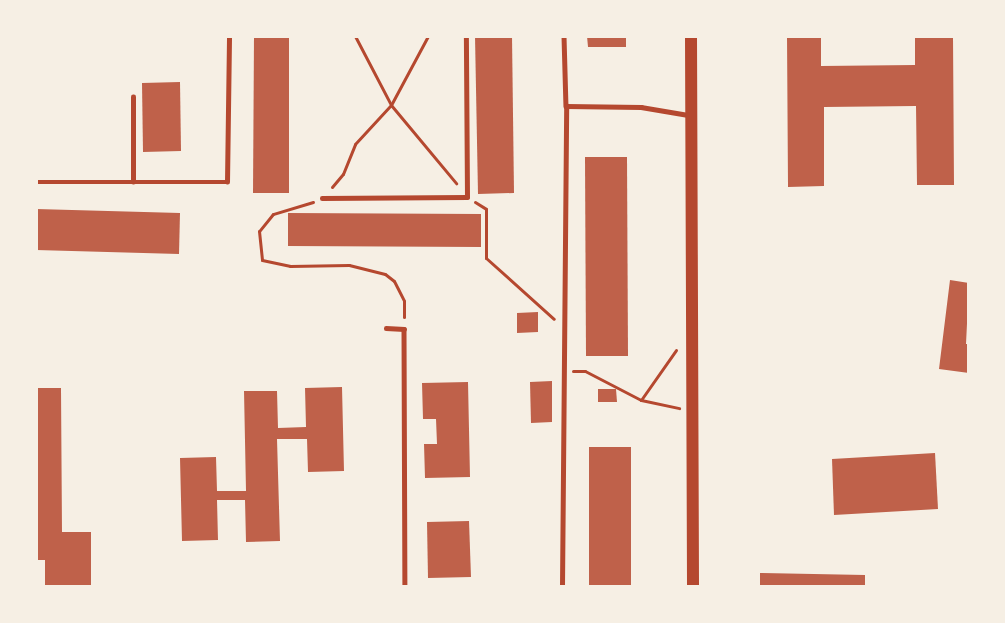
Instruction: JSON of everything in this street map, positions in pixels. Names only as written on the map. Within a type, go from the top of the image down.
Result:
[{"type":"main road","points":[[691,36],[693,587]]},
{"type":"lane","points":[[36,183],[227,182],[229,36]]},
{"type":"lane","points":[[322,198],[467,197],[466,36]]},
{"type":"lane","points":[[562,587],[566,106],[564,36]]},
{"type":"lane","points":[[133,97],[133,182]]},
{"type":"lane","points":[[566,106],[641,107],[691,115]]},
{"type":"lane","points":[[386,328],[404,328],[405,587]]},
{"type":"path","points":[[355,36],[390,105],[467,197],[486,209],[486,258],[564,328]]},
{"type":"path","points":[[641,399],[692,328]]},
{"type":"path","points":[[564,372],[585,371],[641,399],[692,411]]},
{"type":"building","points":[[254,36],[289,36],[289,193],[253,193]]},
{"type":"building","points":[[475,36],[512,36],[514,193],[478,194]]},
{"type":"building","points":[[587,36],[626,36],[626,47],[588,47]]},
{"type":"building","points":[[787,36],[821,36],[821,66],[915,65],[915,36],[953,36],[954,185],[917,185],[916,106],[824,107],[824,186],[788,187]]},
{"type":"building","points":[[180,82],[181,151],[143,152],[142,83]]},
{"type":"building","points":[[585,157],[627,157],[628,356],[586,356]]},
{"type":"building","points":[[36,209],[180,213],[179,254],[36,250]]},
{"type":"building","points":[[288,213],[481,214],[481,247],[288,246]]},
{"type":"building","points":[[950,280],[969,283],[966,344],[969,344],[969,373],[939,369]]},
{"type":"building","points":[[538,312],[538,332],[517,333],[517,313]]},
{"type":"building","points":[[552,381],[552,422],[531,423],[530,382]]},
{"type":"building","points":[[468,382],[470,477],[425,478],[424,444],[437,444],[436,419],[423,419],[422,383]]},
{"type":"building","points":[[342,387],[344,471],[308,472],[307,439],[277,439],[280,541],[246,542],[245,500],[217,500],[218,540],[182,541],[180,458],[216,457],[217,491],[246,491],[244,391],[277,391],[278,428],[306,427],[305,388]]},
{"type":"building","points":[[36,388],[61,388],[62,532],[91,532],[91,585],[45,585],[45,560],[36,560]]},
{"type":"building","points":[[598,389],[616,389],[617,402],[598,402]]},
{"type":"building","points":[[589,447],[631,447],[631,587],[589,587]]},
{"type":"building","points":[[935,453],[938,509],[834,515],[832,459]]},
{"type":"building","points":[[469,521],[471,577],[428,578],[427,522]]},
{"type":"building","points":[[760,573],[865,575],[865,587],[760,587]]}]
